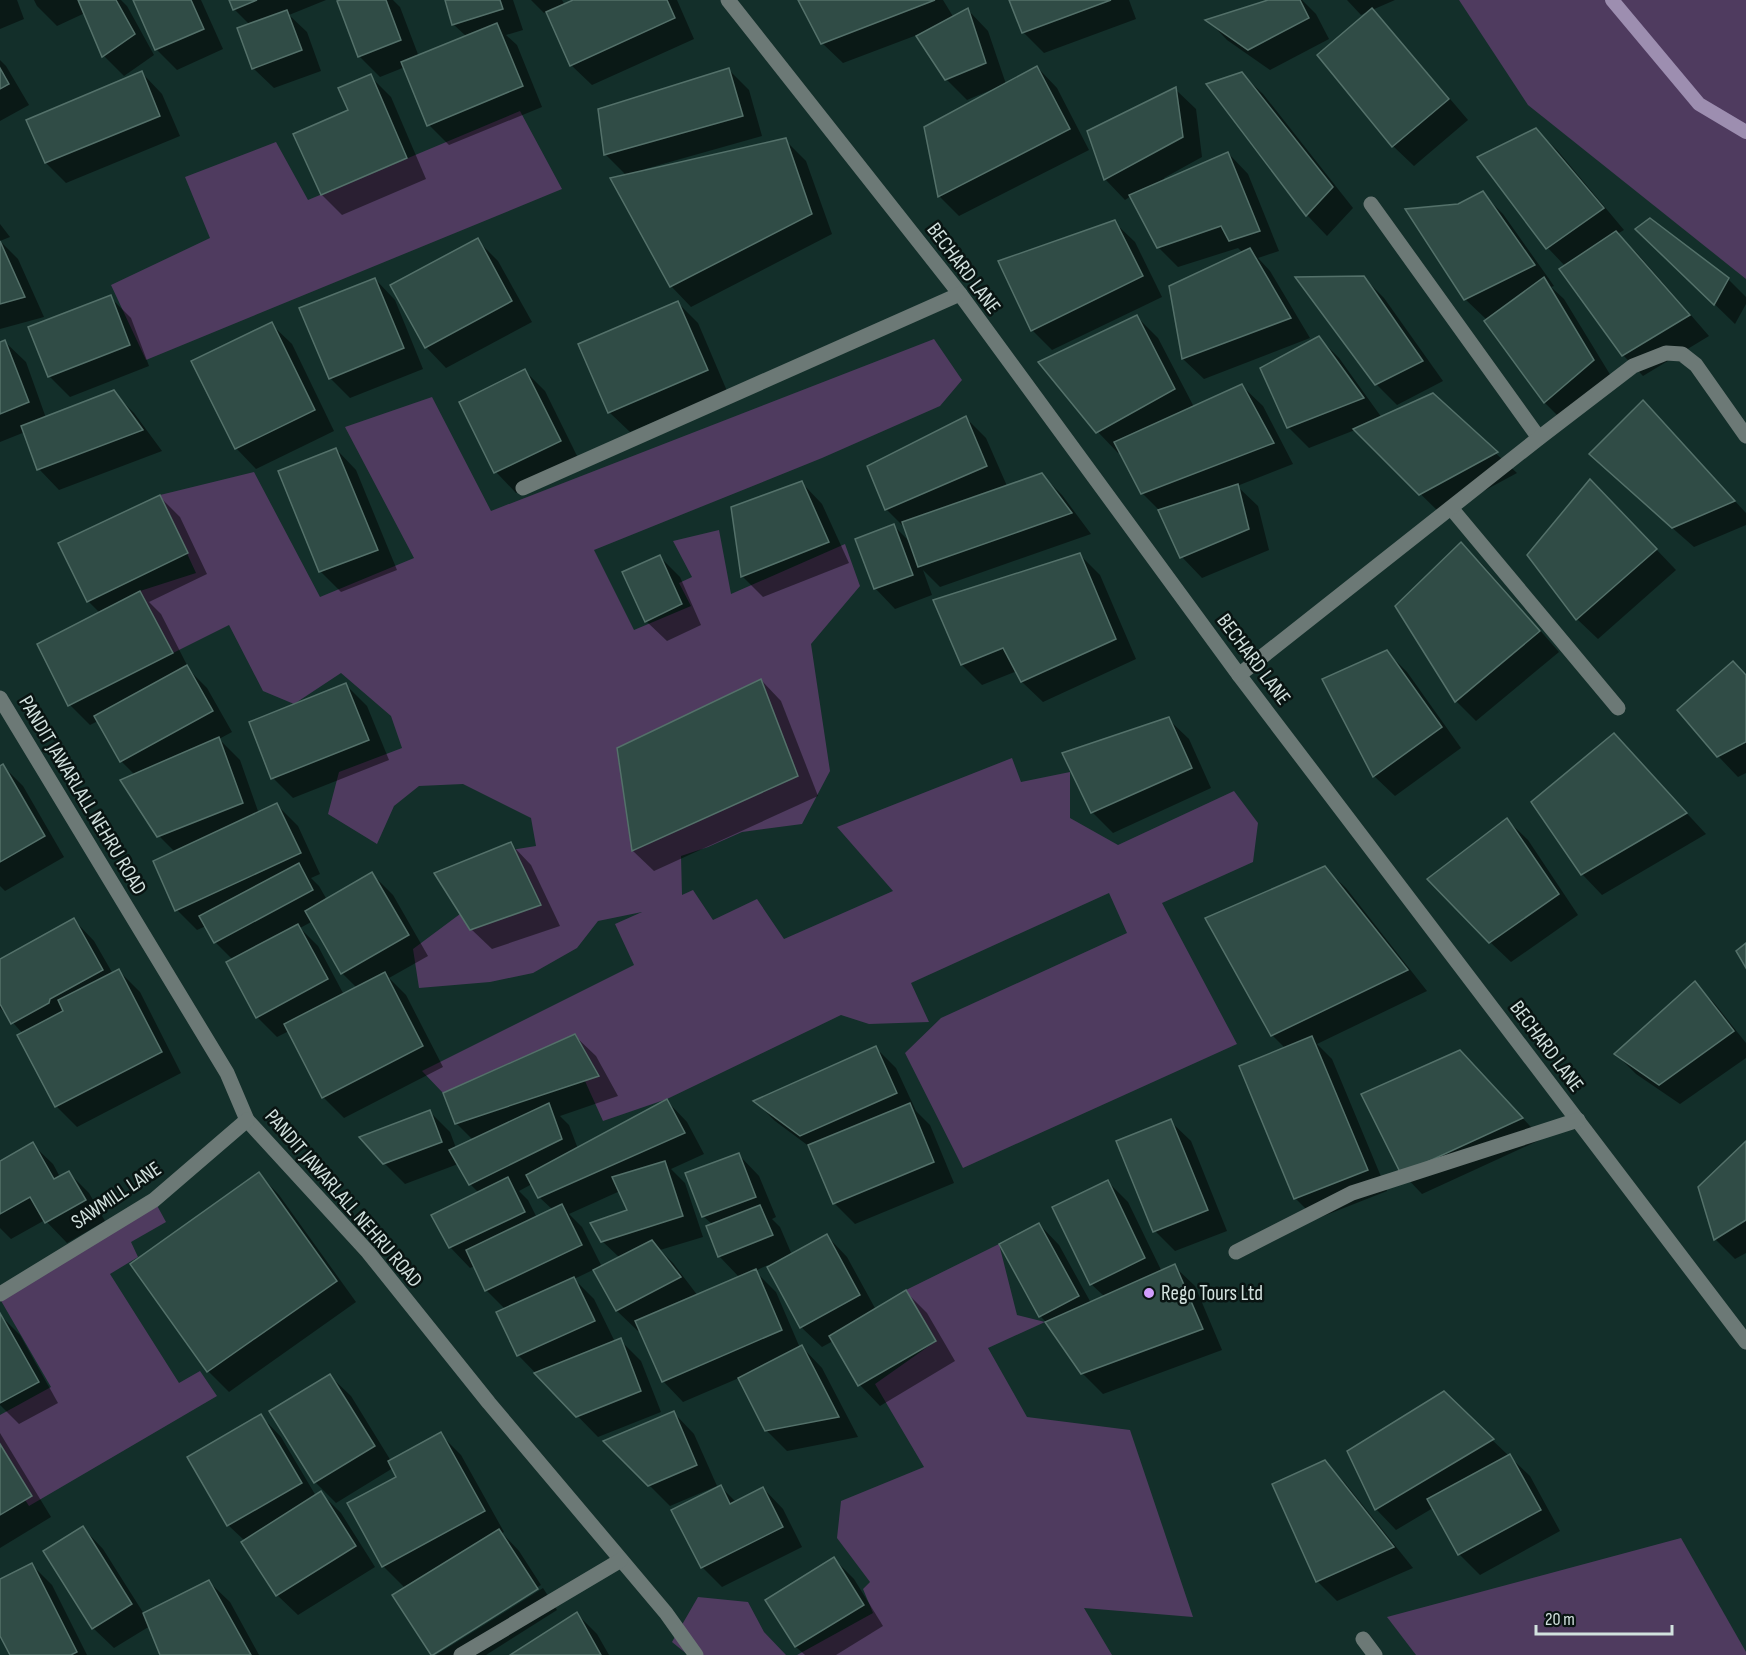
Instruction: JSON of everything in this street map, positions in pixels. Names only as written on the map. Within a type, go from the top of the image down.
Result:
[{"type":"street","name":"BECHARD LANE","points":[[728,0],[960,294],[1239,675],[1746,1342]]},
{"type":"street","points":[[1371,204],[1539,438]]},
{"type":"street","points":[[523,488],[960,294]]},
{"type":"street","points":[[1239,675],[1633,366],[1666,353],[1682,354],[1696,365],[1746,436]]},
{"type":"street","points":[[1451,508],[1618,708]]},
{"type":"street","name":"PANDIT JAWARLALL NEHRU ROAD","points":[[0,698],[227,1073],[247,1120],[368,1252],[489,1402],[666,1613],[696,1655]]},
{"type":"street","name":"SAWMILL LANE","points":[[0,1294],[154,1200],[247,1120]]},
{"type":"street","points":[[1236,1252],[1352,1193],[1578,1120]]},
{"type":"street","points":[[461,1655],[621,1560]]},
{"type":"street","points":[[1363,1639],[1375,1655]]},
{"type":"shaded area","points":[[1459,0],[1746,0],[1746,279],[1528,105]]},
{"type":"shaded area","points":[[520,111],[562,189],[146,360],[111,285],[210,238],[185,177],[276,142],[308,200]]},
{"type":"shaded area","points":[[934,339],[962,380],[940,406],[822,458],[594,550],[634,630],[691,606],[679,583],[692,577],[673,541],[719,530],[731,594],[845,544],[860,586],[811,644],[830,771],[802,824],[742,832],[681,856],[682,895],[693,890],[713,920],[757,899],[784,939],[893,891],[837,827],[1012,758],[1021,782],[1070,772],[1070,818],[1118,845],[1234,791],[1258,823],[1253,862],[1162,903],[1237,1044],[963,1168],[905,1053],[941,1018],[1127,933],[1109,893],[911,983],[929,1022],[869,1024],[841,1015],[667,1099],[603,1121],[585,1081],[599,1075],[575,1034],[443,1093],[422,1071],[634,965],[615,924],[642,912],[598,921],[577,948],[533,973],[490,982],[419,988],[413,949],[460,914],[480,855],[536,846],[531,818],[463,784],[419,786],[394,806],[377,844],[328,814],[339,772],[402,748],[391,716],[341,673],[294,704],[263,691],[229,625],[173,653],[140,591],[196,573],[160,495],[254,472],[320,597],[414,558],[345,427],[432,397],[491,511]]},
{"type":"shaded area","points":[[154,1200],[166,1222],[131,1242],[138,1257],[110,1274],[179,1383],[200,1371],[217,1396],[29,1506],[0,1461],[0,1415],[51,1387],[0,1299]]},
{"type":"shaded area","points":[[999,1244],[1017,1315],[1045,1322],[988,1348],[1027,1417],[1130,1430],[1193,1617],[1084,1608],[1112,1655],[797,1655],[873,1613],[863,1589],[870,1582],[837,1538],[841,1501],[924,1467],[875,1384],[936,1341],[906,1290]]},
{"type":"shaded area","points":[[1681,1538],[1746,1655],[1416,1655],[1387,1617]]},
{"type":"shaded area","points":[[698,1597],[748,1602],[764,1632],[786,1655],[688,1655],[672,1642]]},
{"type":"building","points":[[78,0],[116,0],[135,34],[102,57]]},
{"type":"building","points":[[133,0],[191,0],[204,29],[155,50]]},
{"type":"building","points":[[229,0],[257,0],[233,10]]},
{"type":"building","points":[[386,0],[401,40],[358,57],[337,1]]},
{"type":"building","points":[[445,0],[500,0],[503,9],[452,25]]},
{"type":"building","points":[[573,0],[667,0],[675,18],[570,66],[546,12]]},
{"type":"building","points":[[798,0],[935,0],[821,44]]},
{"type":"building","points":[[1009,0],[1111,0],[1022,33]]},
{"type":"building","points":[[1268,0],[1300,0],[1309,18],[1248,50],[1205,20]]},
{"type":"building","points":[[968,8],[986,63],[945,80],[916,36]]},
{"type":"building","points":[[1372,8],[1449,99],[1392,147],[1317,55]]},
{"type":"building","points":[[287,10],[302,50],[252,69],[237,28]]},
{"type":"building","points":[[497,23],[523,86],[427,126],[401,62]]},
{"type":"building","points":[[1037,66],[1070,129],[938,197],[924,127]]},
{"type":"building","points":[[0,68],[9,84],[0,89]]},
{"type":"building","points":[[729,68],[743,116],[604,155],[598,109]]},
{"type":"building","points":[[142,71],[160,116],[45,163],[26,120]]},
{"type":"building","points":[[1242,72],[1333,187],[1306,216],[1206,84]]},
{"type":"building","points":[[371,74],[407,158],[321,195],[293,134],[348,110],[338,88]]},
{"type":"building","points":[[1176,87],[1183,137],[1104,180],[1087,131]]},
{"type":"building","points":[[1536,128],[1604,208],[1546,249],[1477,157]]},
{"type":"building","points":[[786,138],[812,214],[670,287],[610,178]]},
{"type":"building","points":[[1228,152],[1260,231],[1229,241],[1221,226],[1157,248],[1129,195]]},
{"type":"building","points":[[1483,191],[1535,265],[1464,300],[1405,209],[1458,204]]},
{"type":"building","points":[[1650,218],[1729,278],[1714,305],[1635,229]]},
{"type":"building","points":[[1115,220],[1143,276],[1031,331],[998,261]]},
{"type":"building","points":[[1616,231],[1690,315],[1622,356],[1559,269]]},
{"type":"building","points":[[478,238],[512,301],[425,348],[390,285]]},
{"type":"building","points":[[0,241],[25,297],[0,304]]},
{"type":"building","points":[[1250,248],[1291,318],[1182,359],[1169,286]]},
{"type":"building","points":[[1364,276],[1423,361],[1375,385],[1295,277]]},
{"type":"building","points":[[1544,277],[1594,360],[1544,403],[1484,321]]},
{"type":"building","points":[[375,278],[404,348],[329,379],[299,308]]},
{"type":"building","points":[[111,295],[130,345],[48,377],[28,327]]},
{"type":"building","points":[[678,301],[708,370],[608,413],[578,344]]},
{"type":"building","points":[[1137,315],[1175,389],[1096,433],[1038,362]]},
{"type":"building","points":[[272,322],[315,410],[235,449],[191,361]]},
{"type":"building","points":[[1319,336],[1364,398],[1287,428],[1260,368]]},
{"type":"building","points":[[5,340],[29,402],[0,414],[0,342]]},
{"type":"building","points":[[525,369],[561,441],[494,473],[459,402]]},
{"type":"building","points":[[1242,384],[1274,443],[1141,494],[1114,442]]},
{"type":"building","points":[[114,390],[143,430],[37,470],[21,426]]},
{"type":"building","points":[[1433,393],[1498,452],[1419,495],[1353,429]]},
{"type":"building","points":[[1643,400],[1735,501],[1672,528],[1589,454]]},
{"type":"building","points":[[966,416],[987,466],[885,510],[867,466]]},
{"type":"building","points":[[336,448],[378,550],[319,572],[278,471]]},
{"type":"building","points":[[1042,473],[1072,513],[918,567],[902,522]]},
{"type":"building","points":[[1590,479],[1657,549],[1576,620],[1527,555]]},
{"type":"building","points":[[802,481],[829,542],[741,577],[731,507]]},
{"type":"building","points":[[1238,484],[1249,529],[1180,558],[1158,510]]},
{"type":"building","points":[[160,495],[188,553],[87,602],[58,543]]},
{"type":"building","points":[[894,524],[913,575],[874,589],[855,539]]},
{"type":"building","points":[[1461,542],[1540,631],[1455,702],[1395,606]]},
{"type":"building","points":[[1080,553],[1116,639],[1021,682],[1003,648],[961,665],[933,600]]},
{"type":"building","points":[[660,555],[682,604],[645,622],[622,572]]},
{"type":"building","points":[[140,591],[173,653],[68,706],[37,644]]},
{"type":"building","points":[[1387,650],[1442,727],[1373,777],[1322,679]]},
{"type":"building","points":[[1733,661],[1746,675],[1746,742],[1717,757],[1677,710]]},
{"type":"building","points":[[187,665],[213,711],[120,762],[94,716]]},
{"type":"building","points":[[761,679],[798,776],[632,851],[617,748]]},
{"type":"building","points":[[346,683],[369,740],[271,779],[249,722]]},
{"type":"building","points":[[1169,717],[1192,768],[1091,813],[1062,753]]},
{"type":"building","points":[[1614,733],[1687,813],[1581,875],[1531,802]]},
{"type":"building","points":[[219,737],[243,803],[157,837],[120,780]]},
{"type":"building","points":[[3,764],[45,836],[0,862],[0,766]]},
{"type":"building","points":[[277,803],[301,853],[175,911],[153,861]]},
{"type":"building","points":[[1507,818],[1559,894],[1489,943],[1427,879]]},
{"type":"building","points":[[511,842],[541,905],[470,930],[434,873]]},
{"type":"building","points":[[299,863],[313,890],[214,943],[199,916]]},
{"type":"building","points":[[1325,866],[1408,970],[1271,1036],[1205,918]]},
{"type":"building","points":[[372,872],[409,935],[341,974],[305,911]]},
{"type":"building","points":[[74,918],[103,970],[50,999],[49,1003],[11,1024],[0,1004],[0,959]]},
{"type":"building","points":[[298,924],[328,979],[256,1018],[226,962]]},
{"type":"building","points":[[1746,943],[1746,968],[1736,951]]},
{"type":"building","points":[[119,969],[162,1052],[55,1107],[17,1035],[63,1011],[58,1000]]},
{"type":"building","points":[[385,972],[423,1046],[322,1098],[284,1024]]},
{"type":"building","points":[[1695,981],[1734,1031],[1659,1085],[1614,1054]]},
{"type":"building","points":[[575,1034],[599,1076],[455,1124],[443,1093]]},
{"type":"building","points":[[1312,1036],[1368,1170],[1294,1199],[1239,1066]]},
{"type":"building","points":[[876,1046],[897,1093],[800,1136],[753,1101]]},
{"type":"building","points":[[1460,1050],[1523,1118],[1401,1174],[1361,1094]]},
{"type":"building","points":[[667,1099],[685,1133],[538,1198],[526,1175]]},
{"type":"building","points":[[549,1103],[562,1139],[469,1185],[449,1150]]},
{"type":"building","points":[[910,1103],[934,1162],[833,1204],[808,1145]]},
{"type":"building","points":[[430,1110],[442,1142],[383,1164],[359,1137]]},
{"type":"building","points":[[1171,1119],[1208,1210],[1153,1232],[1116,1141]]},
{"type":"building","points":[[1746,1141],[1746,1220],[1714,1240],[1698,1187]]},
{"type":"building","points":[[33,1142],[54,1179],[69,1171],[86,1200],[45,1223],[30,1197],[0,1214],[0,1161]]},
{"type":"building","points":[[739,1153],[756,1197],[702,1217],[685,1173]]},
{"type":"building","points":[[665,1161],[683,1216],[601,1242],[590,1223],[627,1210],[612,1177]]},
{"type":"building","points":[[259,1172],[337,1281],[207,1372],[130,1264]]},
{"type":"building","points":[[508,1177],[525,1212],[449,1248],[431,1215]]},
{"type":"building","points":[[1108,1180],[1145,1258],[1090,1285],[1052,1207]]},
{"type":"building","points":[[562,1204],[582,1245],[485,1291],[466,1250]]},
{"type":"building","points":[[760,1205],[773,1235],[718,1257],[706,1226]]},
{"type":"building","points":[[1039,1223],[1079,1296],[1039,1317],[999,1244]]},
{"type":"building","points":[[827,1234],[860,1295],[800,1328],[767,1267]]},
{"type":"building","points":[[652,1240],[681,1277],[616,1311],[593,1270]]},
{"type":"building","name":"Rego Tours Ltd","points":[[1175,1264],[1203,1329],[1081,1374],[1045,1322]]},
{"type":"building","points":[[756,1269],[782,1330],[662,1382],[635,1321]]},
{"type":"building","points":[[574,1277],[595,1321],[517,1356],[496,1312]]},
{"type":"building","points":[[906,1290],[936,1341],[858,1386],[829,1336]]},
{"type":"building","points":[[0,1313],[39,1382],[0,1403]]},
{"type":"building","points":[[621,1338],[641,1391],[576,1417],[534,1373]]},
{"type":"building","points":[[802,1345],[839,1417],[765,1431],[738,1378]]},
{"type":"building","points":[[330,1374],[375,1446],[314,1483],[269,1411]]},
{"type":"building","points":[[1444,1391],[1494,1439],[1375,1510],[1347,1451]]},
{"type":"building","points":[[674,1411],[697,1465],[648,1486],[603,1441]]},
{"type":"building","points":[[261,1414],[302,1483],[227,1526],[187,1457]]},
{"type":"building","points":[[441,1432],[485,1511],[382,1567],[347,1503],[396,1477],[388,1461]]},
{"type":"building","points":[[0,1444],[32,1496],[0,1515]]},
{"type":"building","points":[[1510,1454],[1541,1510],[1458,1555],[1427,1499]]},
{"type":"building","points":[[1325,1460],[1394,1547],[1316,1582],[1272,1484]]},
{"type":"building","points":[[721,1485],[730,1504],[763,1487],[783,1527],[701,1568],[671,1510]]},
{"type":"building","points":[[321,1491],[356,1546],[276,1596],[241,1542]]},
{"type":"building","points":[[83,1526],[132,1604],[92,1629],[43,1551]]},
{"type":"building","points":[[499,1529],[538,1589],[431,1655],[392,1595]]},
{"type":"building","points":[[834,1557],[864,1605],[795,1647],[765,1600]]},
{"type":"building","points":[[32,1563],[77,1652],[71,1655],[10,1655],[0,1636],[0,1579]]},
{"type":"building","points":[[209,1580],[251,1655],[160,1655],[143,1613]]},
{"type":"building","points":[[577,1612],[601,1655],[510,1655]]},
{"type":"waterway","points":[[1612,0],[1699,104],[1746,132]]},
{"type":"place","name":"Rego Tours Ltd","points":[[1149,1293]]}]
